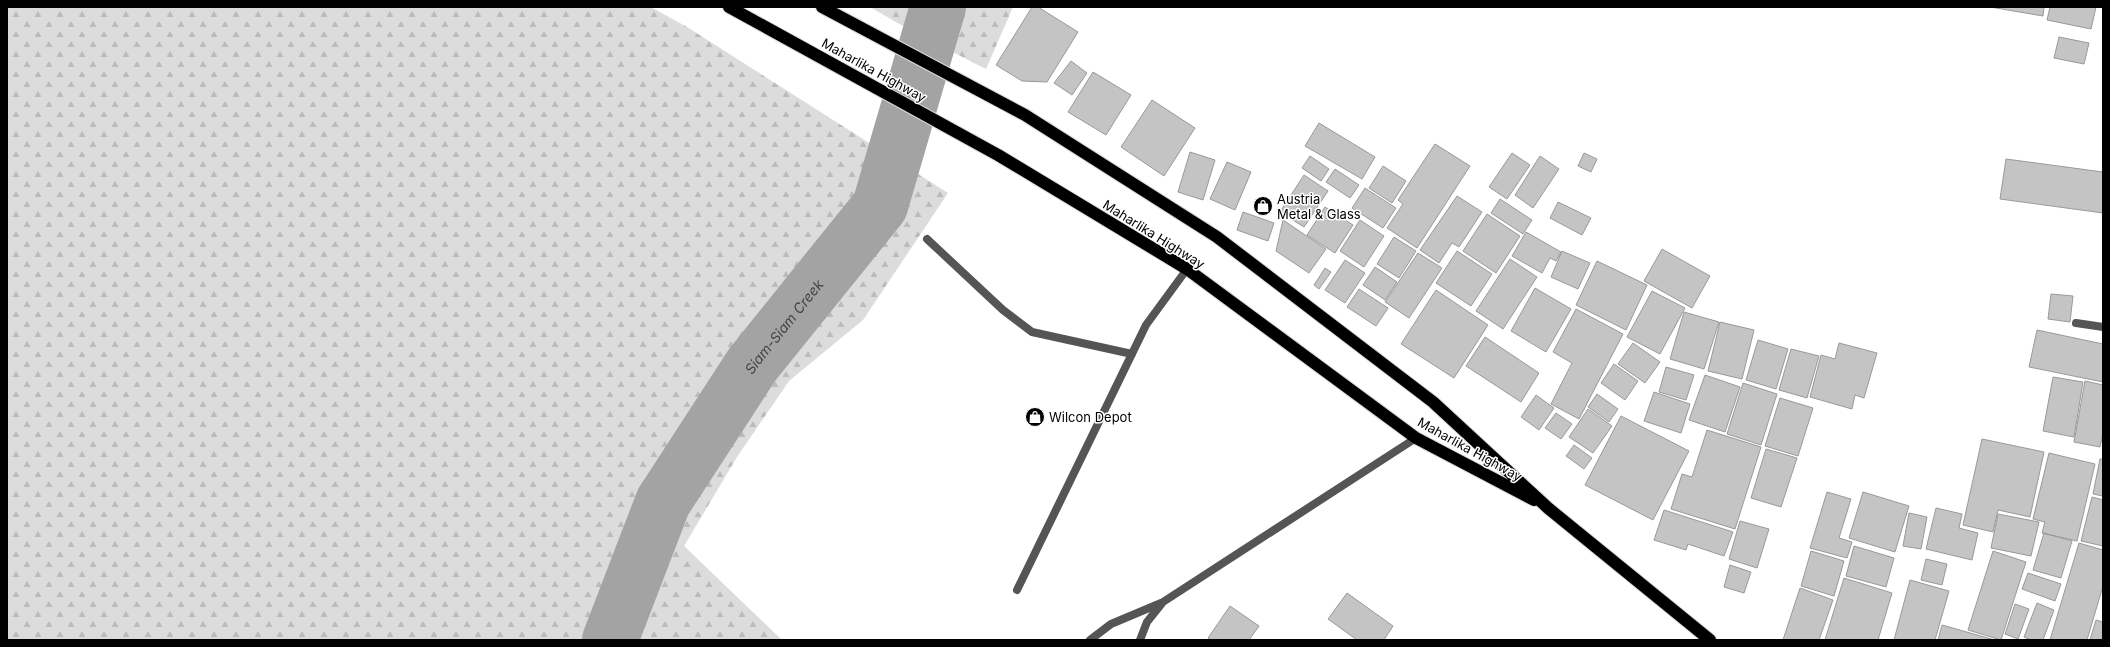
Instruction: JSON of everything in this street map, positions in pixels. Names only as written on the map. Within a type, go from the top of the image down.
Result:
[{"type":"highway","name":"Maharlika Highway","points":[[729,7],[998,155],[1187,269],[1416,438],[1548,508]]},
{"type":"highway","name":"Maharlika Highway","points":[[822,7],[1025,115],[1217,237],[1433,402],[1548,508],[1710,640]]},
{"type":"lane","points":[[927,239],[1003,310],[1032,332],[1132,354]]},
{"type":"lane","points":[[1017,590],[1146,325],[1187,269]]},
{"type":"lane","points":[[2076,323],[2103,327]]},
{"type":"lane","points":[[1090,640],[1111,624],[1163,602],[1416,438]]},
{"type":"lane","points":[[1140,640],[1147,622],[1163,602]]},
{"type":"green space","points":[[7,7],[651,7],[687,27],[948,193],[863,320],[789,381],[737,457],[684,546],[782,640],[7,640]]},
{"type":"green space","points":[[870,7],[1013,7],[986,69],[915,33]]},
{"type":"building","points":[[1032,7],[1038,7],[1078,32],[1047,82],[1022,81],[996,65]]},
{"type":"building","points":[[1990,7],[2044,7],[2043,16]]},
{"type":"building","points":[[2050,7],[2096,7],[2091,29],[2047,20]]},
{"type":"building","points":[[2059,37],[2089,43],[2084,64],[2054,58]]},
{"type":"building","points":[[1071,61],[1087,73],[1072,95],[1054,83]]},
{"type":"building","points":[[1093,72],[1131,95],[1106,135],[1068,112]]},
{"type":"building","points":[[1152,100],[1195,128],[1164,176],[1121,147]]},
{"type":"building","points":[[1319,123],[1375,157],[1362,179],[1305,146]]},
{"type":"building","points":[[1435,144],[1470,166],[1417,248],[1387,228],[1403,204],[1398,200]]},
{"type":"building","points":[[1190,152],[1215,160],[1203,200],[1178,192]]},
{"type":"building","points":[[1512,153],[1530,165],[1507,199],[1489,187]]},
{"type":"building","points":[[1584,153],[1597,159],[1591,172],[1578,166]]},
{"type":"building","points":[[1310,156],[1329,169],[1321,181],[1302,168]]},
{"type":"building","points":[[1540,156],[1559,169],[1533,208],[1515,195]]},
{"type":"building","points":[[2006,159],[2103,172],[2103,213],[2000,199]]},
{"type":"building","points":[[1227,162],[1251,172],[1235,210],[1210,199]]},
{"type":"building","points":[[1383,166],[1406,181],[1392,203],[1369,188]]},
{"type":"building","points":[[1335,169],[1359,185],[1350,198],[1326,182]]},
{"type":"building","points":[[1304,175],[1328,191],[1304,227],[1280,212]]},
{"type":"building","points":[[1365,188],[1396,208],[1383,228],[1352,208]]},
{"type":"building","points":[[1457,196],[1482,212],[1459,247],[1452,243],[1439,263],[1420,250]]},
{"type":"building","points":[[1500,199],[1532,220],[1523,234],[1491,213]]},
{"type":"building","points":[[1558,202],[1591,218],[1582,235],[1550,218]]},
{"type":"building","points":[[1325,207],[1353,225],[1335,253],[1307,235]]},
{"type":"building","points":[[1243,212],[1274,223],[1268,241],[1237,230]]},
{"type":"building","points":[[1487,214],[1520,236],[1496,273],[1463,251]]},
{"type":"building","points":[[1283,220],[1326,249],[1309,273],[1276,251]]},
{"type":"building","points":[[1360,220],[1384,236],[1364,267],[1340,251]]},
{"type":"building","points":[[1526,232],[1561,252],[1556,261],[1550,258],[1542,273],[1512,256]]},
{"type":"building","points":[[1394,237],[1416,251],[1399,278],[1377,264]]},
{"type":"building","points":[[1662,249],[1710,276],[1692,308],[1644,281]]},
{"type":"building","points":[[1457,251],[1492,274],[1471,306],[1436,283]]},
{"type":"building","points":[[1562,251],[1590,263],[1578,289],[1551,277]]},
{"type":"building","points":[[1418,253],[1442,268],[1409,318],[1385,302]]},
{"type":"building","points":[[1510,259],[1537,277],[1503,329],[1476,311]]},
{"type":"building","points":[[1345,260],[1365,273],[1345,303],[1325,290]]},
{"type":"building","points":[[1597,261],[1647,285],[1626,330],[1576,305]]},
{"type":"building","points":[[1375,267],[1397,282],[1385,300],[1363,285]]},
{"type":"building","points":[[1325,268],[1331,272],[1319,289],[1314,285]]},
{"type":"building","points":[[1535,288],[1571,309],[1546,352],[1511,331]]},
{"type":"building","points":[[1359,289],[1388,308],[1376,326],[1347,307]]},
{"type":"building","points":[[1436,290],[1488,325],[1454,378],[1401,344]]},
{"type":"building","points":[[1652,291],[1685,308],[1660,354],[1627,337]]},
{"type":"building","points":[[2051,294],[2073,296],[2070,322],[2048,319]]},
{"type":"building","points":[[1576,309],[1623,334],[1579,419],[1551,404],[1572,363],[1553,352]]},
{"type":"building","points":[[1684,312],[1719,322],[1704,369],[1670,359]]},
{"type":"building","points":[[1720,322],[1754,330],[1742,379],[1708,371]]},
{"type":"building","points":[[2037,330],[2103,344],[2103,382],[2029,367]]},
{"type":"building","points":[[1485,337],[1539,373],[1521,402],[1466,366]]},
{"type":"building","points":[[1758,340],[1788,349],[1776,389],[1746,380]]},
{"type":"building","points":[[1633,343],[1660,362],[1645,383],[1618,364]]},
{"type":"building","points":[[1839,343],[1877,353],[1864,398],[1855,395],[1852,409],[1810,397],[1821,355],[1835,359]]},
{"type":"building","points":[[1791,349],[1819,356],[1807,398],[1779,390]]},
{"type":"building","points":[[1614,364],[1638,381],[1625,400],[1601,383]]},
{"type":"building","points":[[1666,367],[1694,375],[1686,400],[1659,392]]},
{"type":"building","points":[[1705,375],[1740,387],[1725,432],[1689,420]]},
{"type":"building","points":[[2053,377],[2083,382],[2074,437],[2043,431]]},
{"type":"building","points":[[2085,381],[2103,385],[2103,433],[2100,447],[2074,442]]},
{"type":"building","points":[[1743,383],[1777,394],[1761,445],[1727,434]]},
{"type":"building","points":[[1654,392],[1690,404],[1681,433],[1644,421]]},
{"type":"building","points":[[1597,394],[1618,409],[1609,422],[1588,407]]},
{"type":"building","points":[[1536,395],[1554,408],[1539,430],[1521,417]]},
{"type":"building","points":[[1780,398],[1813,408],[1798,456],[1765,446]]},
{"type":"building","points":[[1588,409],[1612,426],[1593,453],[1569,437]]},
{"type":"building","points":[[1556,413],[1572,424],[1561,439],[1545,428]]},
{"type":"building","points":[[1621,416],[1689,451],[1653,520],[1585,485]]},
{"type":"building","points":[[1707,430],[1761,447],[1735,529],[1671,509],[1682,474],[1692,477]]},
{"type":"building","points":[[1982,439],[2044,452],[2030,517],[1998,510],[1993,532],[1963,525]]},
{"type":"building","points":[[1574,445],[1592,458],[1584,469],[1566,456]]},
{"type":"building","points":[[1766,449],[1797,458],[1781,507],[1751,498]]},
{"type":"building","points":[[2049,453],[2095,464],[2077,541],[2042,533],[2045,522],[2033,519]]},
{"type":"building","points":[[2100,459],[2103,459],[2103,496],[2093,494]]},
{"type":"building","points":[[1827,492],[1851,499],[1839,538],[1852,542],[1847,558],[1810,548]]},
{"type":"building","points":[[1863,492],[1909,506],[1895,552],[1849,538]]},
{"type":"building","points":[[2092,497],[2103,500],[2103,546],[2081,541]]},
{"type":"building","points":[[1936,508],[1962,514],[1959,528],[1978,533],[1972,560],[1926,549]]},
{"type":"building","points":[[1664,510],[1733,532],[1724,556],[1688,544],[1686,550],[1654,540]]},
{"type":"building","points":[[1909,513],[1927,517],[1921,549],[1903,546]]},
{"type":"building","points":[[1998,514],[2039,522],[2031,556],[1991,548]]},
{"type":"building","points":[[1740,521],[1769,529],[1757,568],[1729,559]]},
{"type":"building","points":[[2044,533],[2072,541],[2061,578],[2033,570]]},
{"type":"building","points":[[2079,543],[2103,550],[2103,586],[2087,640],[2050,640]]},
{"type":"building","points":[[1854,546],[1894,558],[1886,587],[1846,576]]},
{"type":"building","points":[[1811,551],[1844,561],[1834,596],[1801,586]]},
{"type":"building","points":[[1993,551],[2026,562],[2001,640],[1968,630]]},
{"type":"building","points":[[1926,559],[1947,564],[1942,585],[1921,580]]},
{"type":"building","points":[[1730,565],[1751,572],[1744,593],[1724,587]]},
{"type":"building","points":[[2028,573],[2061,584],[2055,601],[2022,589]]},
{"type":"building","points":[[1844,578],[1892,593],[1878,640],[1825,640]]},
{"type":"building","points":[[1910,580],[1949,591],[1935,640],[1894,640]]},
{"type":"building","points":[[1800,588],[1833,600],[1819,640],[1783,640]]},
{"type":"building","points":[[1347,593],[1393,626],[1384,640],[1357,640],[1328,619]]},
{"type":"building","points":[[2037,603],[2054,610],[2043,640],[2031,640],[2024,637]]},
{"type":"building","points":[[2015,604],[2029,609],[2018,639],[2005,634]]},
{"type":"building","points":[[1230,606],[1259,626],[1249,640],[1211,640],[1208,638]]},
{"type":"building","points":[[2096,620],[2103,622],[2103,640],[2090,640]]},
{"type":"building","points":[[1942,625],[1995,640],[1938,640]]},
{"type":"waterway","name":"Siam-Siam Creek","points":[[610,640],[663,502],[752,365],[880,206],[938,7]]},
{"type":"place","name":"Austria Metal & Glass","points":[[1263,206]]},
{"type":"place","name":"Wilcon Depot","points":[[1035,417]]}]
